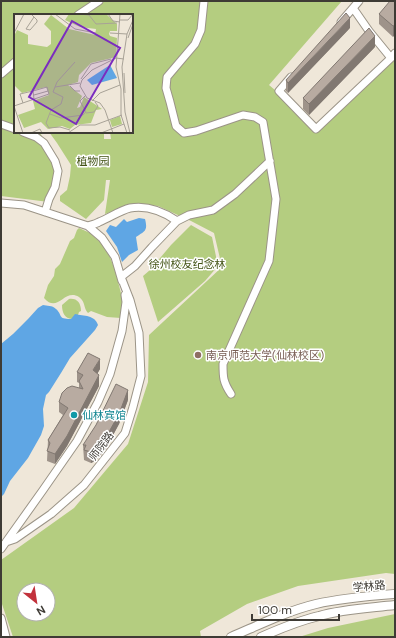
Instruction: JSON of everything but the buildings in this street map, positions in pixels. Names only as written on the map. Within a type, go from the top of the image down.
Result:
[{"type":"main road","name":"学林路","points":[[231,637],[281,615],[316,604],[354,597],[395,594]]},
{"type":"main road","name":"学林路","points":[[261,637],[285,626],[319,615],[355,609],[395,605]]},
{"type":"street","points":[[80,14],[99,1]]},
{"type":"street","points":[[204,1],[201,30],[195,44],[167,77],[166,88],[176,126],[184,133],[196,131],[243,115],[255,117],[263,122],[276,199],[269,261],[223,364],[223,378],[231,394]]},
{"type":"street","points":[[337,26],[360,1]]},
{"type":"street","points":[[295,73],[279,91],[299,106],[316,129],[393,55],[366,34],[353,8]]},
{"type":"street","points":[[1,74],[14,63]]},
{"type":"street","points":[[1,124],[14,129]]},
{"type":"street","points":[[26,133],[36,137],[44,143],[55,161],[58,171],[55,187],[45,212]]},
{"type":"street","points":[[122,277],[177,221],[189,216],[213,210],[235,194],[270,161]]},
{"type":"street","name":"师院路","points":[[1,203],[24,205],[88,226],[102,238],[115,257],[130,300],[139,333],[141,376],[125,433],[84,485],[51,514],[15,539],[6,542]]},
{"type":"street","points":[[88,226],[99,223],[130,208],[156,210],[177,221]]},
{"type":"street","name":"师院路","points":[[1,549],[77,441],[98,402],[110,374],[122,331],[126,302],[122,277]]},
{"type":"street","points":[[1,618],[6,637]]},
{"type":"green space","name":"南京师范大学(仙林校区)","points":[[1,1],[342,1],[269,85],[319,127],[395,57],[395,574],[386,573],[298,586],[247,604],[200,631],[201,637],[13,637],[1,601],[1,560],[74,508],[128,444],[148,382],[149,335],[222,267],[214,233],[158,206],[135,204],[105,214],[110,180],[106,180],[104,200],[86,219],[60,201],[60,196],[67,190],[71,165],[50,133],[104,133],[104,139],[111,139],[110,133],[133,133],[133,14],[14,14],[14,133],[40,133],[56,167],[49,202],[1,196]]},
{"type":"green space","name":"徐州校友纪念林","points":[[191,225],[212,237],[218,266],[205,281],[158,322],[143,276]]},
{"type":"green space","points":[[79,228],[90,233],[101,243],[110,257],[123,301],[121,318],[107,317],[91,311],[88,313],[81,299],[74,295],[53,303],[44,298],[48,285],[54,276],[55,269],[60,264],[70,241],[74,238]]},
{"type":"green space","points":[[69,299],[76,300],[81,308],[81,311],[73,319],[66,317],[63,311],[62,305]]},
{"type":"green space","points":[[395,614],[395,637],[299,637],[328,628]]},
{"type":"water","points":[[139,218],[145,219],[146,228],[144,232],[136,237],[138,250],[129,255],[122,262],[117,247],[106,231],[110,225],[116,227],[124,219],[127,222]]},
{"type":"water","points":[[43,305],[51,306],[64,318],[71,319],[75,314],[85,316],[94,319],[98,325],[70,358],[46,395],[43,409],[44,426],[41,435],[28,458],[10,481],[1,497],[1,344],[13,334],[38,308]]},
{"type":"place","name":"南京师范大学(仙林校区)","points":[[198,355]]},
{"type":"place","name":"仙林宾馆","points":[[74,415]]},
{"type":"park label","name":"植物园","points":[[93,161]]}]
